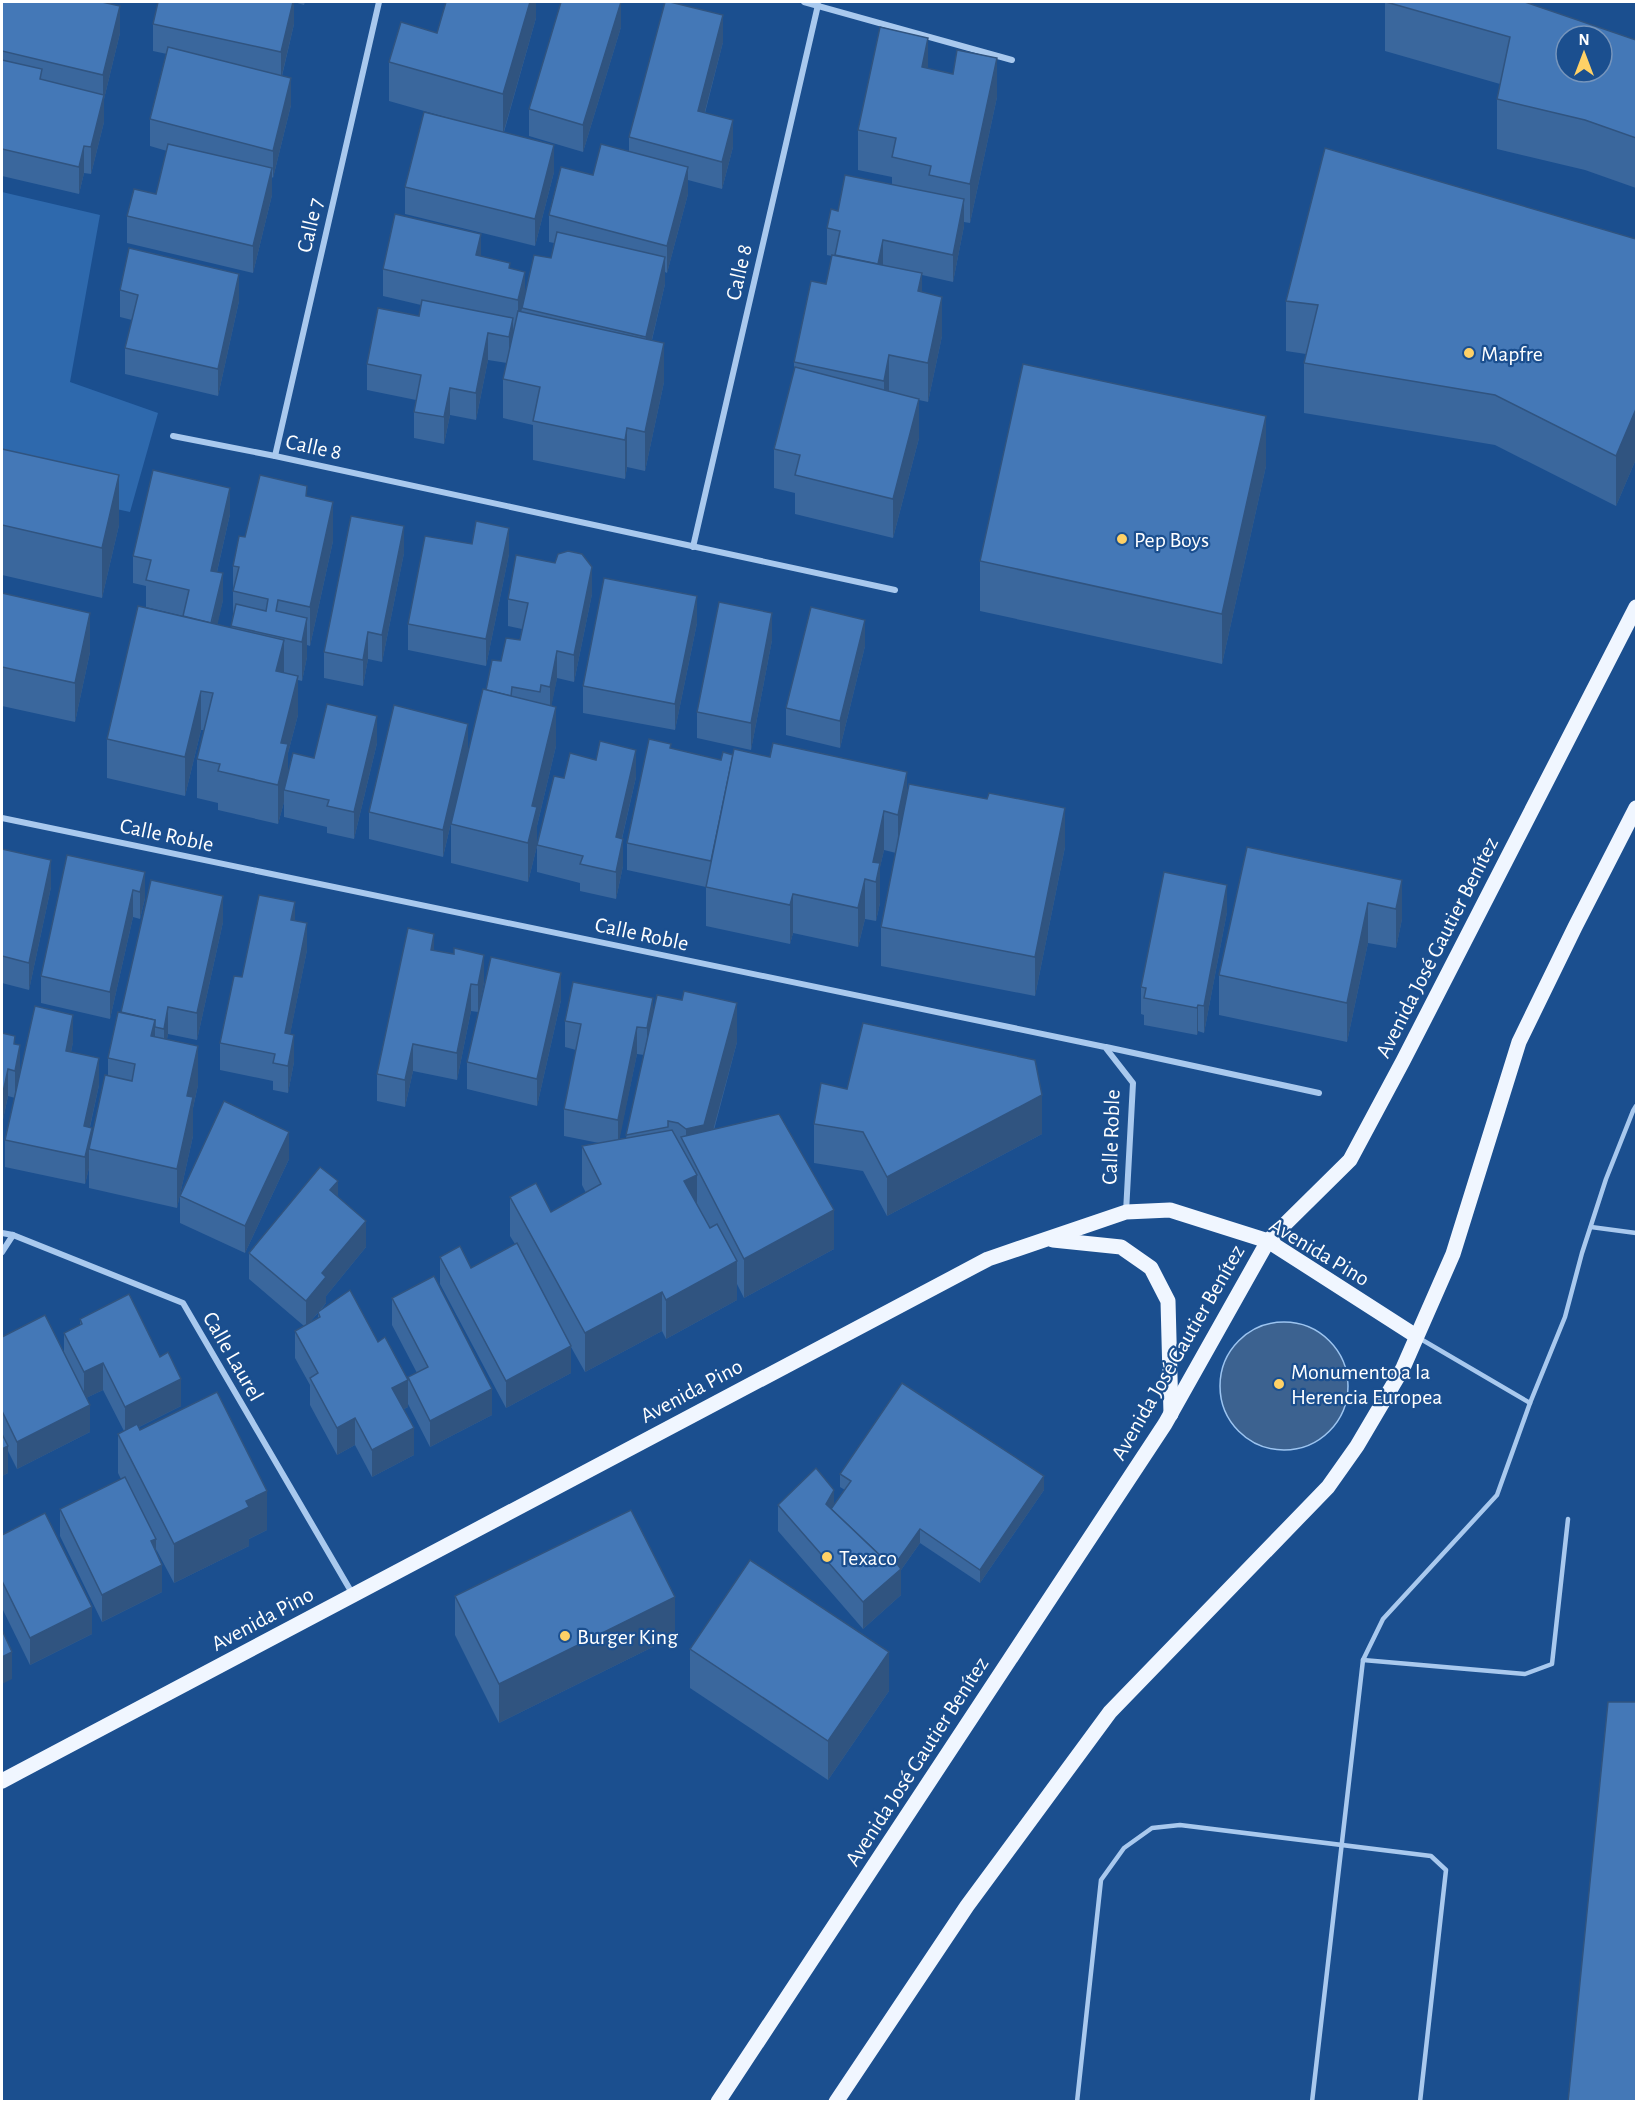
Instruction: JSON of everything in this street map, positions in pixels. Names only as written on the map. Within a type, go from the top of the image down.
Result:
[{"type":"main road","name":"Avenida José Gautier Benítez","points":[[718,2102],[1171,1415],[1268,1241],[1350,1160],[1409,1050],[1636,607]]},
{"type":"main road","points":[[836,2102],[967,1906],[1110,1712],[1328,1487],[1357,1446],[1402,1368],[1453,1254],[1519,1042],[1636,808]]},
{"type":"main road","name":"Avenida Pino","points":[[2,1781],[988,1259],[1126,1212],[1170,1210],[1268,1241],[1416,1336]]},
{"type":"main road","points":[[1047,1239],[1121,1247],[1151,1268],[1168,1301],[1171,1415]]},
{"type":"street","name":"Calle 7","points":[[275,456],[379,2]]},
{"type":"street","points":[[804,2],[1012,60]]},
{"type":"street","name":"Calle 8","points":[[693,547],[818,5]]},
{"type":"street","name":"Calle 8","points":[[173,436],[895,590]]},
{"type":"street","name":"Calle Roble","points":[[2,818],[1105,1047],[1133,1083],[1126,1212]]},
{"type":"street","points":[[1105,1047],[1319,1093]]},
{"type":"street","name":"Calle Laurel","points":[[2,1233],[13,1235],[183,1303],[353,1595]]},
{"type":"street","points":[[2,1252],[13,1235]]},
{"type":"lane","points":[[1312,2102],[1363,1659],[1383,1620],[1497,1495],[1530,1403],[1565,1317],[1606,1179],[1636,1106]]},
{"type":"lane","points":[[1591,1227],[1636,1233]]},
{"type":"lane","points":[[1416,1336],[1530,1403]]},
{"type":"lane","points":[[1363,1659],[1525,1674],[1552,1664],[1569,1519]]},
{"type":"lane","points":[[1077,2102],[1101,1880],[1124,1848],[1152,1828],[1180,1825],[1431,1856],[1446,1870],[1420,2102]]},
{"type":"shaded area","points":[[2,192],[100,215],[70,382],[158,413],[130,512],[2,484]]},
{"type":"shaded area","points":[[1284,1322],[1308,1327],[1329,1341],[1343,1362],[1348,1386],[1343,1410],[1329,1431],[1308,1445],[1284,1450],[1260,1445],[1239,1431],[1225,1410],[1220,1386],[1225,1362],[1239,1341],[1260,1327]]},
{"type":"building","points":[[2,2],[102,2],[120,6],[103,75],[2,51]]},
{"type":"building","points":[[158,2],[293,2],[281,52],[153,24]]},
{"type":"building","points":[[446,2],[530,2],[503,94],[389,62],[401,22],[437,33]]},
{"type":"building","points":[[561,2],[621,2],[583,125],[529,109]]},
{"type":"building","points":[[665,2],[723,15],[698,111],[733,120],[722,162],[629,137]]},
{"type":"building","points":[[1386,2],[1525,2],[1589,24],[1554,24],[1554,84],[1614,84],[1614,32],[1636,40],[1636,138],[1585,120],[1497,99],[1510,37]]},
{"type":"building","points":[[880,27],[928,38],[922,67],[953,74],[957,50],[997,58],[970,184],[929,175],[931,166],[892,157],[896,138],[858,130]]},
{"type":"building","points":[[168,47],[291,78],[273,151],[150,119]]},
{"type":"building","points":[[2,60],[42,69],[40,79],[104,95],[91,147],[84,146],[79,167],[2,149]]},
{"type":"building","points":[[424,112],[554,145],[535,219],[405,187]]},
{"type":"building","points":[[168,144],[272,168],[253,246],[127,216],[134,189],[156,194]]},
{"type":"building","points":[[601,144],[688,167],[667,246],[549,215],[561,167],[593,175]]},
{"type":"building","name":"Mapfre","points":[[1325,148],[1636,239],[1636,409],[1616,456],[1495,395],[1304,363],[1318,305],[1286,301]]},
{"type":"building","points":[[845,175],[964,199],[953,255],[883,240],[878,264],[835,255],[840,231],[827,228],[831,209],[838,211]]},
{"type":"building","points":[[395,214],[481,234],[476,255],[510,263],[509,268],[525,272],[518,300],[383,269]]},
{"type":"building","points":[[557,232],[665,257],[646,337],[522,308],[534,255],[551,258]]},
{"type":"building","points":[[129,248],[239,274],[218,369],[125,348],[138,295],[120,290]]},
{"type":"building","points":[[832,255],[922,273],[918,291],[942,297],[928,363],[889,355],[884,381],[794,362],[811,281],[826,284]]},
{"type":"building","points":[[422,300],[513,318],[509,337],[488,333],[476,393],[450,388],[444,417],[414,412],[421,375],[367,364],[378,308],[419,316]]},
{"type":"building","points":[[518,311],[664,343],[645,432],[627,428],[625,440],[533,421],[540,387],[503,379]]},
{"type":"building","points":[[1023,364],[1266,416],[1222,614],[980,561]]},
{"type":"building","points":[[795,367],[919,399],[893,499],[795,475],[800,455],[774,449]]},
{"type":"building","points":[[2,449],[119,475],[102,548],[2,525]]},
{"type":"building","points":[[153,470],[230,488],[211,571],[223,573],[211,623],[183,616],[189,590],[146,580],[151,560],[133,556]]},
{"type":"building","points":[[260,475],[307,486],[306,496],[333,502],[310,607],[278,600],[276,611],[307,618],[302,642],[231,626],[236,604],[266,611],[268,599],[233,591],[239,567],[233,566],[239,536],[245,537]]},
{"type":"building","points":[[351,516],[404,526],[382,635],[368,632],[363,660],[324,652]]},
{"type":"building","points":[[476,521],[509,528],[486,639],[408,624],[425,536],[472,544]]},
{"type":"building","points":[[568,551],[582,554],[592,567],[574,655],[557,651],[550,687],[541,685],[540,692],[512,687],[511,696],[486,690],[492,660],[501,661],[506,638],[520,640],[528,603],[508,599],[516,555],[555,563],[558,554]]},
{"type":"building","points":[[604,578],[697,596],[675,704],[583,686]]},
{"type":"building","points":[[2,593],[90,613],[75,683],[2,667]]},
{"type":"building","points":[[719,602],[772,613],[751,723],[697,712]]},
{"type":"building","points":[[138,606],[284,640],[276,671],[298,676],[281,743],[288,744],[278,785],[218,771],[220,764],[197,759],[213,693],[201,691],[185,757],[107,739]]},
{"type":"building","points":[[811,607],[865,620],[840,721],[786,708]]},
{"type":"building","points":[[483,689],[556,707],[532,806],[537,807],[528,843],[451,824]]},
{"type":"building","points":[[327,704],[377,716],[354,812],[327,806],[329,800],[284,790],[293,753],[314,758]]},
{"type":"building","points":[[394,705],[468,724],[443,830],[369,812]]},
{"type":"building","points":[[649,739],[671,744],[670,748],[721,760],[723,752],[733,755],[711,861],[627,843]]},
{"type":"building","points":[[600,741],[636,750],[616,837],[623,839],[616,872],[580,864],[583,856],[537,845],[554,776],[564,778],[570,753],[596,760]]},
{"type":"building","points":[[773,743],[907,772],[898,815],[884,811],[873,862],[880,863],[876,882],[865,879],[858,908],[793,894],[790,905],[706,887],[734,749],[770,757]]},
{"type":"building","points":[[909,784],[987,799],[989,793],[1065,808],[1035,957],[881,927]]},
{"type":"building","points":[[1247,847],[1402,880],[1396,909],[1368,903],[1347,1003],[1219,975]]},
{"type":"building","points":[[2,849],[51,860],[29,963],[2,956]]},
{"type":"building","points":[[67,855],[145,872],[140,892],[133,890],[110,992],[41,976]]},
{"type":"building","points":[[1164,872],[1227,885],[1204,1006],[1198,1005],[1197,1008],[1144,998],[1146,988],[1141,987]]},
{"type":"building","points":[[151,880],[223,896],[197,1013],[168,1007],[164,1029],[155,1027],[155,1020],[121,1012]]},
{"type":"building","points":[[259,895],[295,902],[291,920],[307,923],[285,1033],[294,1035],[288,1066],[273,1063],[275,1054],[220,1043],[234,976],[242,977]]},
{"type":"building","points":[[408,928],[434,934],[431,950],[454,954],[454,948],[484,955],[478,985],[471,984],[457,1053],[413,1044],[405,1080],[377,1074]]},
{"type":"building","points":[[491,957],[561,973],[537,1079],[467,1062]]},
{"type":"building","points":[[573,982],[653,998],[647,1028],[637,1027],[618,1120],[564,1109],[581,1024],[565,1021]]},
{"type":"building","points":[[684,991],[737,1003],[704,1125],[686,1129],[678,1123],[668,1121],[668,1127],[626,1135],[657,995],[682,1000]]},
{"type":"building","points":[[35,1006],[73,1015],[66,1051],[99,1058],[84,1126],[92,1128],[85,1157],[5,1140]]},
{"type":"building","points":[[118,1012],[155,1020],[151,1036],[198,1046],[187,1096],[193,1097],[177,1169],[89,1149],[105,1075],[132,1081],[135,1064],[108,1058]]},
{"type":"building","points":[[863,1023],[1035,1060],[1042,1095],[887,1177],[863,1132],[814,1124],[821,1083],[847,1089]]},
{"type":"building","points":[[2,1033],[15,1036],[14,1044],[20,1045],[15,1071],[8,1069],[2,1097]]},
{"type":"building","points":[[224,1101],[289,1132],[245,1226],[180,1196]]},
{"type":"building","points":[[779,1114],[834,1210],[744,1259],[681,1137]]},
{"type":"building","points":[[672,1130],[697,1175],[684,1181],[710,1228],[717,1224],[737,1261],[666,1300],[662,1292],[585,1333],[510,1197],[536,1183],[551,1212],[601,1184],[582,1146]]},
{"type":"building","points":[[320,1167],[338,1181],[330,1190],[366,1221],[322,1273],[326,1277],[306,1301],[249,1253]]},
{"type":"building","points":[[517,1243],[571,1346],[506,1381],[440,1257],[460,1246],[471,1268]]},
{"type":"building","points":[[434,1276],[492,1389],[430,1421],[408,1377],[428,1367],[392,1298]]},
{"type":"building","points":[[350,1290],[378,1342],[385,1337],[408,1380],[392,1388],[414,1428],[372,1450],[355,1418],[337,1428],[310,1378],[318,1373],[295,1331],[320,1317],[318,1312]]},
{"type":"building","points":[[129,1294],[160,1357],[168,1352],[181,1379],[125,1407],[103,1363],[84,1372],[64,1333],[82,1324],[80,1319]]},
{"type":"building","points":[[45,1315],[90,1405],[17,1442],[2,1411],[2,1337]]},
{"type":"building","points":[[902,1383],[1044,1476],[980,1570],[920,1529],[896,1563],[891,1556],[887,1562],[831,1509],[851,1481],[840,1474]]},
{"type":"building","points":[[217,1392],[267,1491],[246,1501],[249,1507],[174,1544],[118,1434],[137,1424],[140,1430]]},
{"type":"building","points":[[2,1434],[8,1446],[2,1449]]},
{"type":"building","points":[[816,1468],[834,1490],[826,1504],[887,1562],[891,1556],[901,1569],[863,1602],[778,1505]]},
{"type":"building","points":[[125,1477],[156,1539],[151,1541],[162,1565],[102,1595],[60,1509]]},
{"type":"building","points":[[631,1510],[675,1597],[499,1684],[455,1596]]},
{"type":"building","points":[[45,1513],[92,1607],[30,1638],[2,1581],[2,1535]]},
{"type":"building","points":[[750,1560],[889,1652],[828,1741],[690,1649]]},
{"type":"building","points":[[2,1630],[12,1652],[2,1657]]},
{"type":"building","points":[[1608,1702],[1636,1702],[1636,2102],[1568,2102]]},
{"type":"place","name":"Mapfre","points":[[1469,353]]},
{"type":"place","name":"Pep Boys","points":[[1122,539]]},
{"type":"place","name":"Monumento a la Herencia Europea","points":[[1279,1384]]},
{"type":"place","name":"Texaco","points":[[827,1557]]},
{"type":"place","name":"Burger King","points":[[565,1636]]}]
